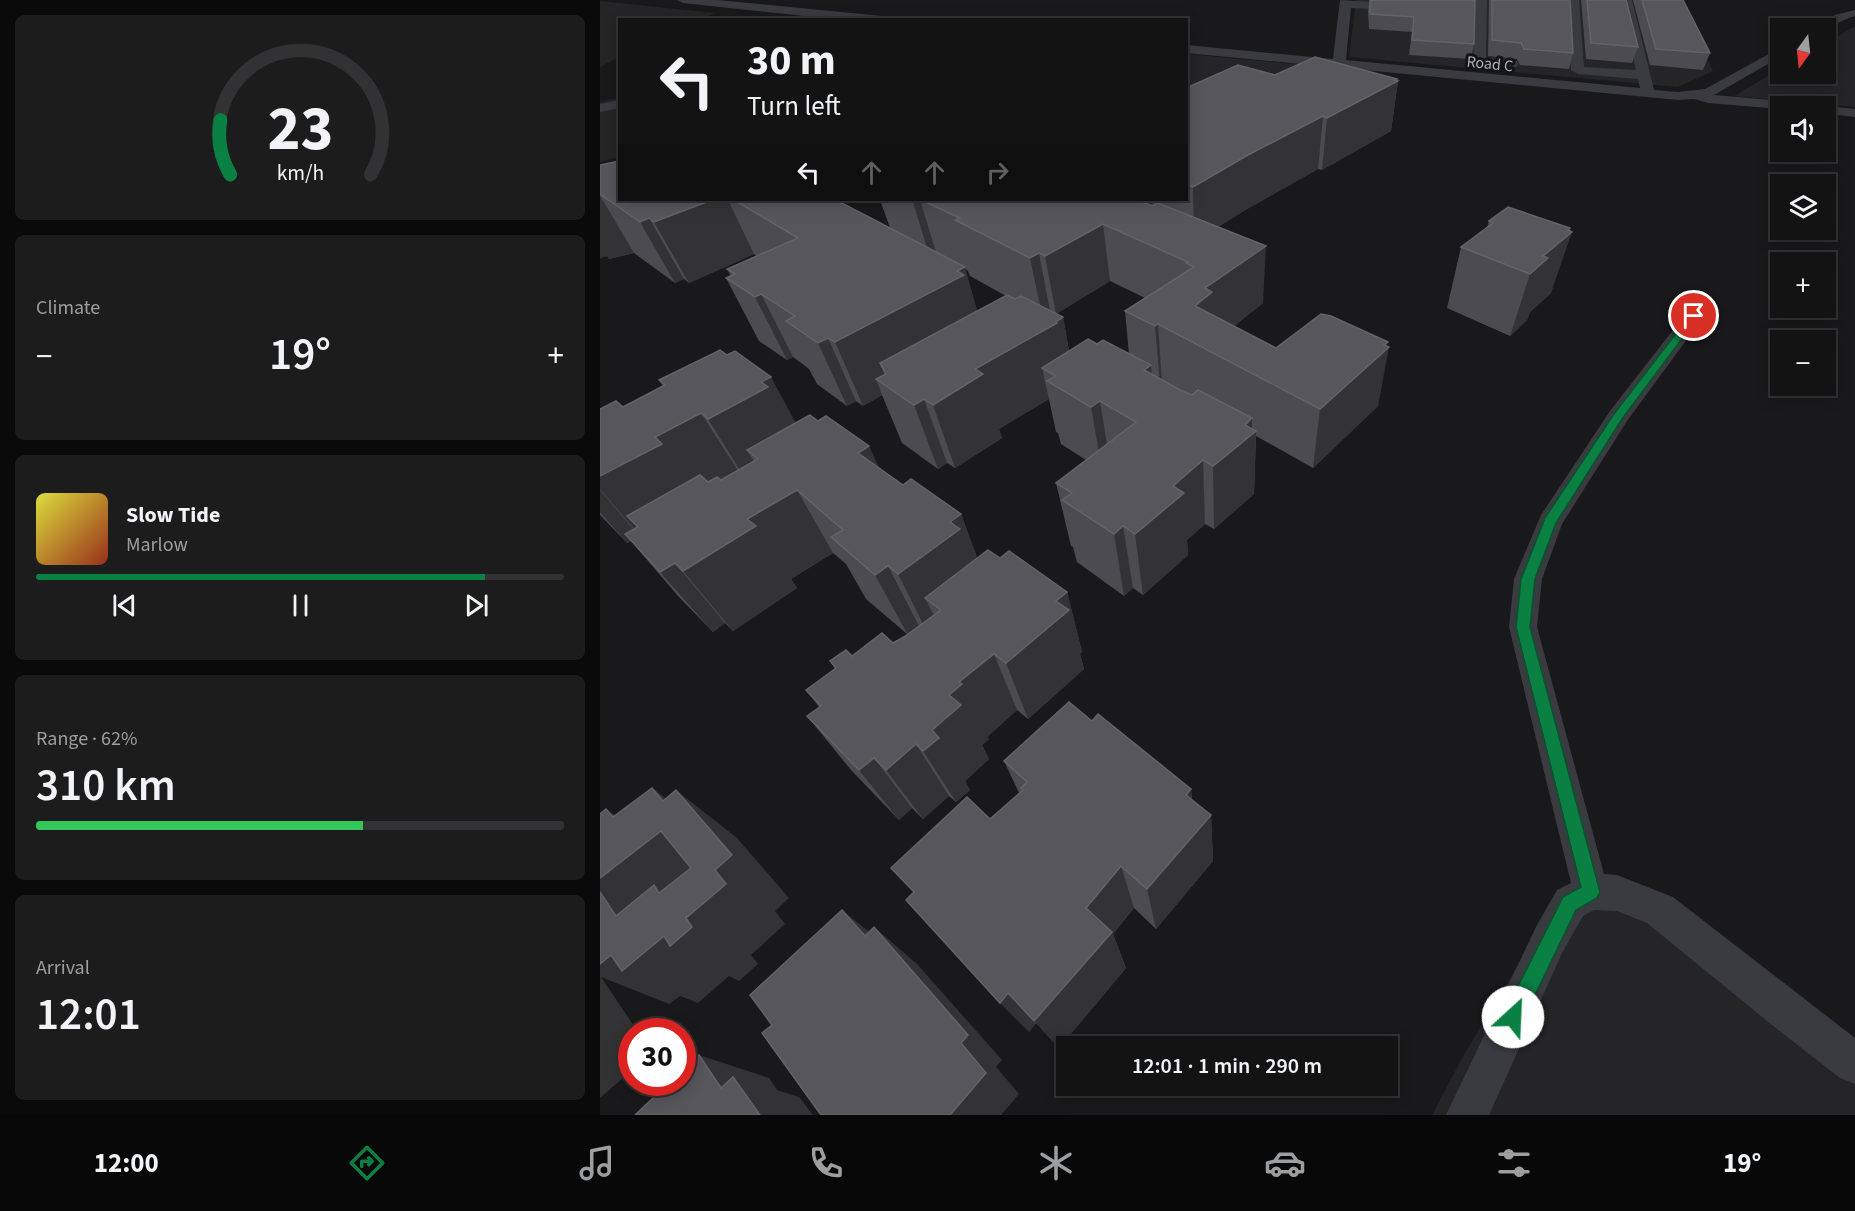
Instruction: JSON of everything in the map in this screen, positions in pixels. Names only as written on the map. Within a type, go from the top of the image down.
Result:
[{"type":"street","points":[[684,0],[857,18]]},
{"type":"street","points":[[1478,78],[1481,0]]},
{"type":"street","points":[[1573,0],[1573,69],[1580,88]]},
{"type":"street","points":[[1626,0],[1647,94]]},
{"type":"street","points":[[1849,0],[1855,4]]},
{"type":"street","points":[[1339,63],[1346,2],[1421,8]]},
{"type":"street","points":[[1836,19],[1855,13]]},
{"type":"street","name":"Road C","points":[[1188,49],[1580,88],[1647,94],[1696,95],[1719,87],[1770,58]]},
{"type":"street","points":[[1303,73],[1311,71],[1324,62]]},
{"type":"street","points":[[1479,62],[1523,65]]},
{"type":"street","points":[[1573,69],[1643,75]]},
{"type":"street","points":[[1696,95],[1708,99],[1770,104]]},
{"type":"street","points":[[600,108],[618,104]]},
{"type":"street","points":[[1836,111],[1855,113]]},
{"type":"street","points":[[1591,892],[1523,627],[1528,579],[1550,522],[1618,416],[1694,316]]},
{"type":"street","points":[[1467,1115],[1550,938],[1570,903],[1591,892],[1617,893],[1659,910],[1855,1063]]},
{"type":"shaded area","points":[[1356,0],[1679,0],[1713,71],[1678,87],[1349,57]]},
{"type":"shaded area","points":[[600,1],[715,13],[703,18],[618,18],[618,58],[600,67]]},
{"type":"shaded area","points":[[1855,26],[1855,107],[1836,105],[1836,96],[1770,96],[1770,99],[1734,96],[1770,75],[1770,84],[1836,84],[1836,37]]},
{"type":"shaded area","points":[[1188,54],[1315,66],[1188,94]]},
{"type":"shaded area","points":[[618,98],[618,157],[600,162],[600,102]]},
{"type":"shaded area","points":[[1589,884],[1855,1060],[1855,1115],[1432,1115],[1462,1058],[1558,898]]},
{"type":"building","points":[[1370,0],[1475,0],[1474,44],[1412,40],[1414,17],[1370,14]]},
{"type":"building","points":[[1492,0],[1570,0],[1573,53],[1524,49],[1521,43],[1492,40]]},
{"type":"building","points":[[1587,0],[1626,0],[1638,47],[1591,43]]},
{"type":"building","points":[[1642,0],[1683,0],[1710,53],[1656,49]]},
{"type":"building","points":[[1315,57],[1398,81],[1327,118],[1323,116],[1193,187],[1188,185],[1188,87],[1238,65],[1275,75]]},
{"type":"building","points":[[618,161],[618,201],[709,201],[654,222],[649,218],[640,222],[600,194],[600,165]]},
{"type":"building","points":[[736,201],[838,201],[965,267],[957,271],[964,275],[835,342],[828,338],[818,343],[786,321],[795,316],[761,294],[755,297],[726,278],[735,274],[727,269],[798,238]]},
{"type":"building","points":[[923,201],[1140,201],[1153,206],[1158,203],[1266,246],[1205,288],[1212,292],[1195,306],[1276,348],[1321,314],[1331,316],[1388,342],[1384,345],[1389,347],[1320,409],[1158,324],[1155,326],[1125,311],[1194,267],[1186,263],[1188,262],[1103,224],[1045,256],[1039,253],[1030,258],[955,220],[960,218]]},
{"type":"building","points":[[1508,207],[1570,228],[1568,230],[1572,232],[1543,256],[1548,258],[1530,274],[1461,247],[1493,223],[1489,221]]},
{"type":"building","points":[[1007,295],[1015,299],[1021,296],[1063,317],[1057,323],[975,369],[983,374],[933,405],[924,399],[914,405],[876,379],[886,374],[880,363]]},
{"type":"building","points":[[1088,339],[1097,344],[1103,340],[1151,365],[1144,370],[1180,390],[1192,395],[1198,390],[1252,418],[1245,425],[1256,431],[1213,466],[1203,460],[1173,486],[1184,493],[1135,534],[1123,526],[1114,534],[1062,500],[1072,493],[1056,483],[1136,422],[1100,401],[1091,407],[1047,381],[1056,376],[1042,368]]},
{"type":"building","points":[[720,350],[727,355],[735,351],[771,377],[761,382],[768,387],[708,419],[701,413],[655,437],[662,444],[600,476],[600,409],[616,401],[623,407],[665,385],[659,380]]},
{"type":"building","points":[[810,415],[818,421],[826,416],[869,446],[858,453],[903,485],[911,479],[961,514],[950,522],[960,529],[898,574],[888,566],[875,575],[831,537],[843,530],[797,490],[747,519],[756,526],[683,571],[675,563],[660,572],[625,534],[638,527],[627,516],[700,475],[708,482],[717,477],[721,480],[758,459],[747,450]]},
{"type":"building","points":[[988,550],[1000,558],[1009,551],[1067,592],[1056,601],[1069,610],[1006,663],[994,654],[959,682],[962,684],[949,695],[961,705],[932,730],[939,738],[923,751],[916,744],[886,770],[874,758],[859,770],[807,716],[821,706],[806,690],[836,668],[830,661],[846,650],[852,656],[882,633],[893,643],[941,610],[925,598]]},
{"type":"building","points":[[1069,702],[1092,721],[1098,714],[1191,789],[1186,795],[1211,815],[1147,889],[1121,866],[1086,908],[1112,932],[1034,1021],[1008,993],[1000,1003],[906,900],[914,892],[891,868],[967,797],[990,819],[1023,790],[1021,788],[1027,782],[1004,761]]},
{"type":"building","points":[[652,788],[663,801],[676,790],[732,855],[715,870],[726,884],[686,918],[692,927],[670,946],[664,936],[622,971],[611,955],[600,964],[600,892],[616,916],[654,885],[659,893],[691,868],[661,831],[600,878],[600,814],[606,809],[613,817]]},
{"type":"building","points":[[842,910],[865,936],[874,927],[968,1035],[961,1043],[986,1073],[950,1115],[821,1115],[762,1033],[772,1025],[750,995]]},
{"type":"building","points":[[699,1055],[721,1088],[733,1077],[760,1115],[635,1115],[655,1096],[696,1096],[696,1058]]},
{"type":"route","points":[[1513,1017],[1550,938],[1570,903],[1591,892],[1538,693],[1523,627],[1528,579],[1550,522],[1618,416],[1694,316]]}]
